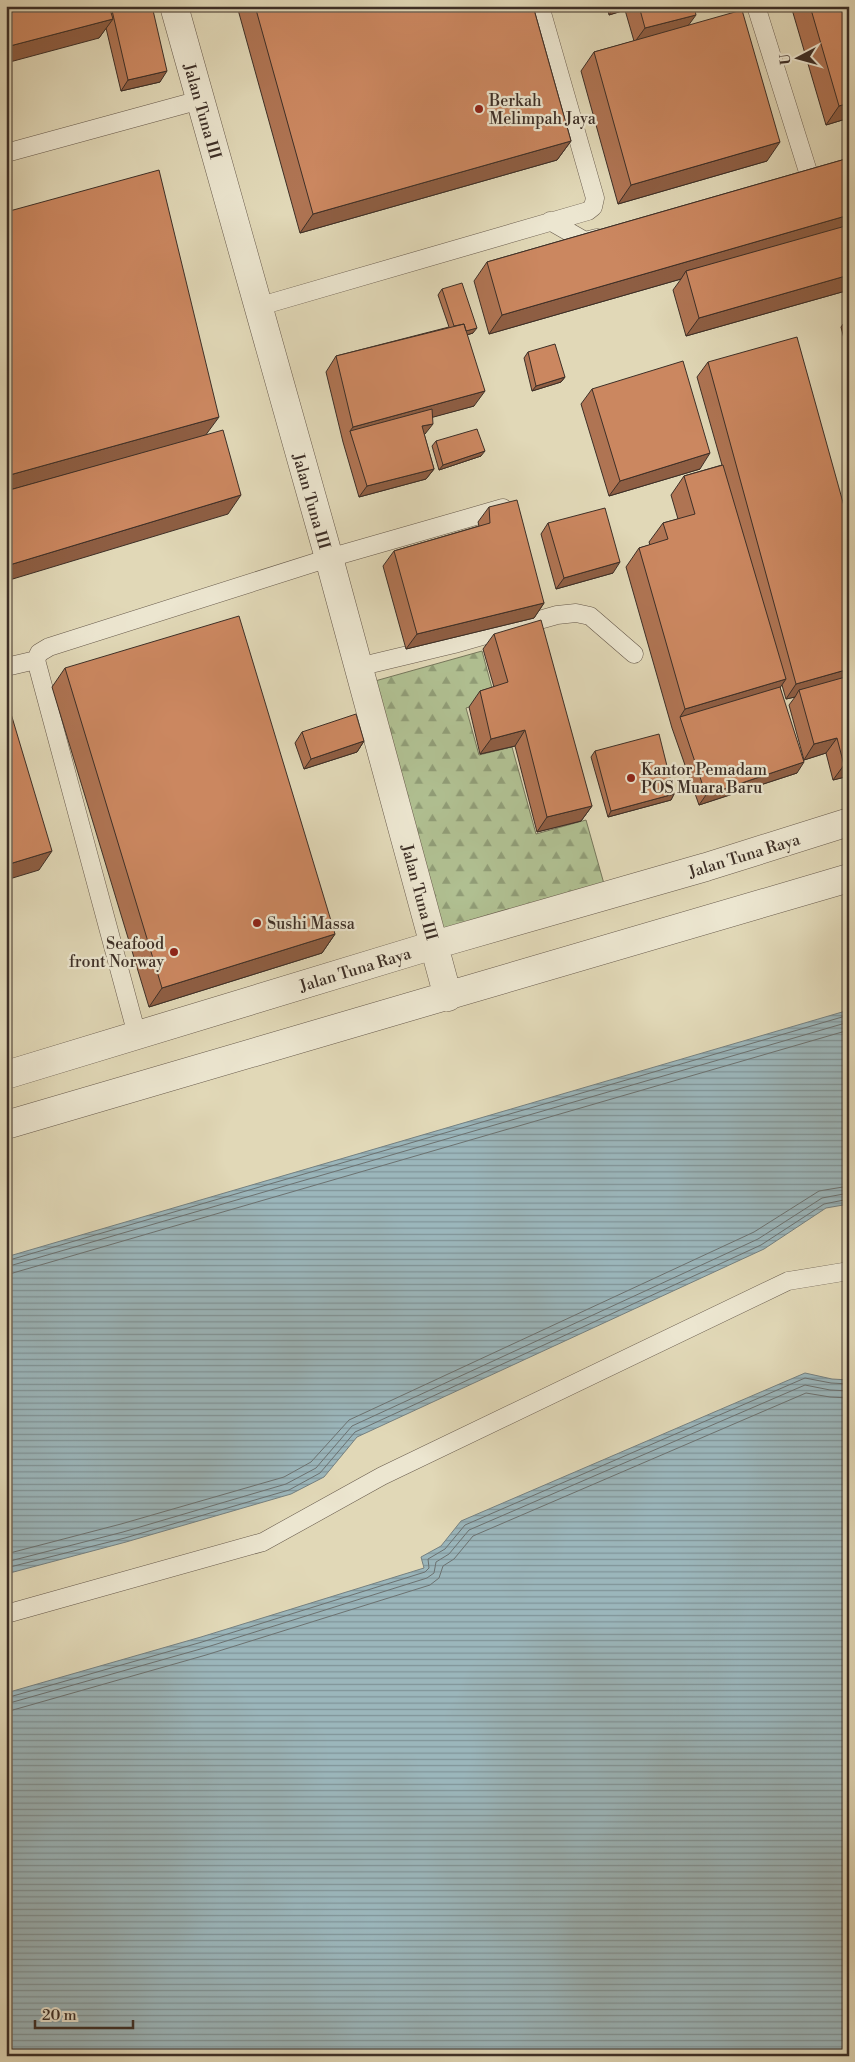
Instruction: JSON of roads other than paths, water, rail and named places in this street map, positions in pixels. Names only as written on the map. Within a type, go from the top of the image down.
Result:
[{"type":"street","name":"Jalan Tuna III","points":[[174,6],[448,997]]},
{"type":"street","name":"Jalan Tuna Raya","points":[[6,1075],[434,945],[706,867],[849,822]]},
{"type":"street","points":[[6,1125],[849,878]]},
{"type":"lane","points":[[257,307],[588,211],[593,207],[595,198],[540,6]]},
{"type":"lane","points":[[756,6],[818,176],[791,184]]},
{"type":"lane","points":[[6,153],[200,100]]},
{"type":"lane","points":[[550,222],[585,241],[613,233]]},
{"type":"lane","points":[[137,1035],[36,660],[39,653],[49,647],[328,558],[503,508]]},
{"type":"lane","points":[[358,667],[454,644],[557,615],[576,613],[590,616],[634,654]]},
{"type":"lane","points":[[6,667],[36,660]]},
{"type":"lane","points":[[6,1614],[263,1542],[382,1476],[788,1281],[849,1271]]},
{"type":"water","points":[[849,1010],[849,1204],[826,1208],[764,1249],[357,1437],[324,1477],[291,1494],[126,1542],[6,1574],[6,1257]]},
{"type":"water","points":[[805,1373],[832,1379],[849,1380],[849,2056],[6,2056],[6,1693],[201,1637],[424,1568],[421,1557],[441,1546],[461,1521]]},
{"type":"place","name":"Berkah Melimpah Jaya","points":[[479,109]]},
{"type":"place","name":"Kantor Pemadam POS Muara Baru","points":[[631,778]]},
{"type":"place","name":"Sushi Massa","points":[[257,923]]},
{"type":"place","name":"Seafood front Norway","points":[[174,952]]}]
